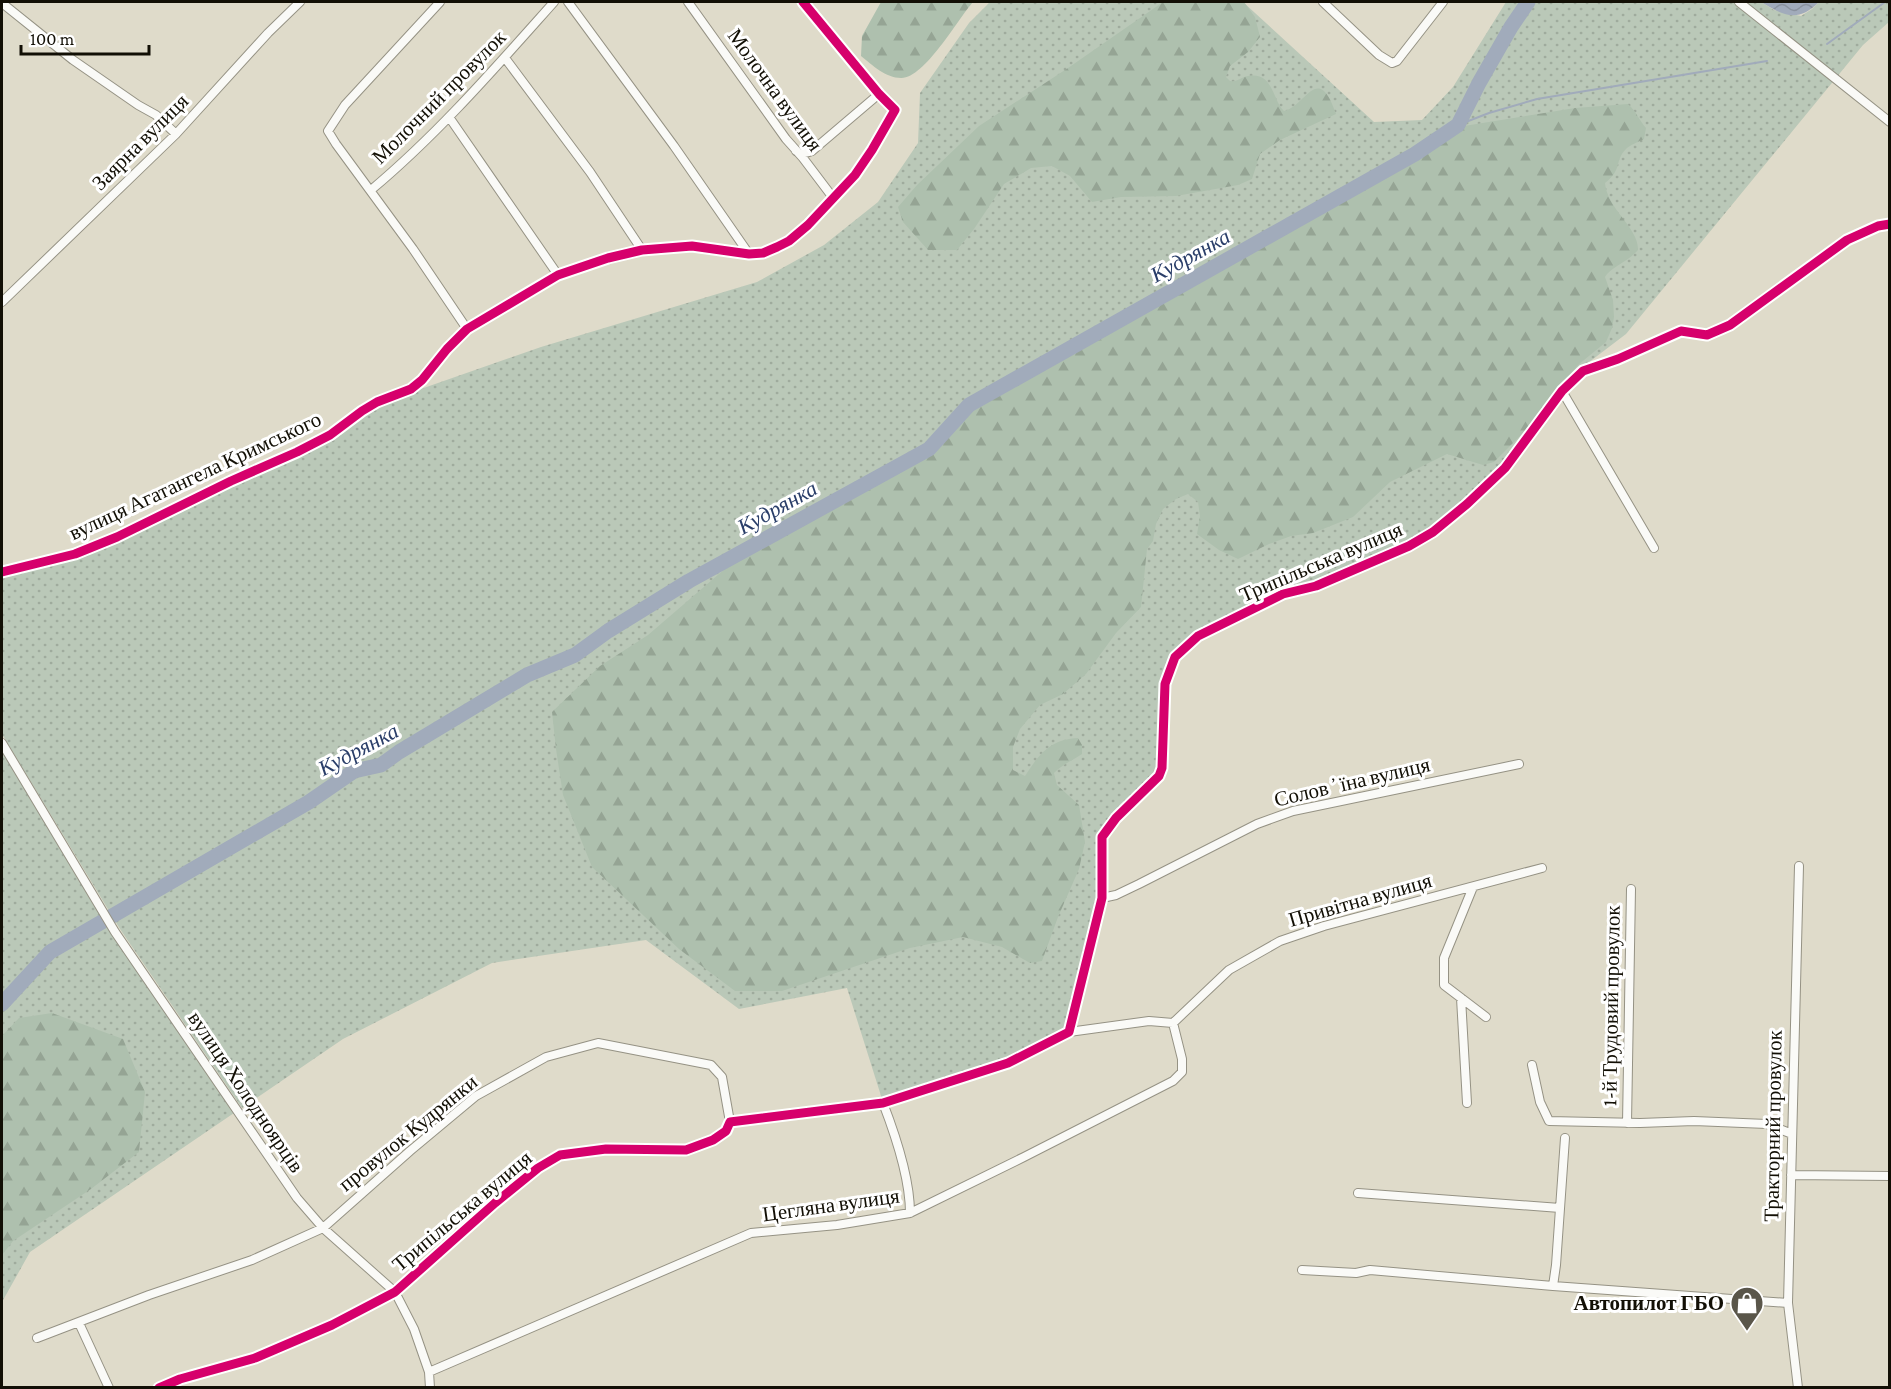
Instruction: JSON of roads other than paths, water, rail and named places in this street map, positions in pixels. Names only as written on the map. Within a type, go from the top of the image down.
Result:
[{"type":"street","name":"Заярна вулиця","points":[[2,303],[176,134],[267,33],[300,2]]},
{"type":"street","points":[[440,2],[345,105],[328,131],[467,329]]},
{"type":"street","name":"Молочний провулок","points":[[371,190],[404,163],[449,117],[554,2]]},
{"type":"street","points":[[568,2],[674,146],[749,254]]},
{"type":"street","name":"Молочна вулиця","points":[[688,2],[786,139],[834,199]]},
{"type":"street","points":[[796,151],[805,153],[812,151],[879,94],[803,2]]},
{"type":"street","points":[[1323,2],[1386,61],[1392,63],[1400,58],[1443,2]]},
{"type":"street","points":[[1739,2],[1890,122]]},
{"type":"street","points":[[2,3],[73,60],[156,115],[176,134]]},
{"type":"street","points":[[505,58],[590,172],[642,250]]},
{"type":"street","name":"вулиця Агатангела Кримського","points":[[2,572],[75,554],[117,537],[330,435],[377,402],[411,389],[422,380],[467,329],[558,275],[608,258],[642,250],[692,246],[749,254],[763,253],[789,241],[834,199],[855,175],[872,150],[895,110],[879,94]]},
{"type":"street","points":[[449,117],[558,275]]},
{"type":"street","name":"Трипільська вулиця","points":[[1069,1032],[1102,898],[1101,837],[1116,818],[1159,776],[1162,768],[1165,684],[1175,657],[1198,636],[1283,594],[1316,586],[1409,546],[1432,532],[1467,504],[1505,468],[1562,391],[1583,371],[1629,355],[1681,332],[1707,335],[1730,325],[1847,240],[1878,226],[1890,224]]},
{"type":"street","points":[[1562,391],[1654,548]]},
{"type":"street","name":"вулиця Холодноярців","points":[[2,743],[115,932],[297,1198],[323,1228],[395,1292],[414,1329],[429,1372],[430,1388]]},
{"type":"street","name":"Соловʼїна вулиця","points":[[1102,898],[1131,887],[1257,824],[1293,811],[1519,764]]},
{"type":"street","name":"Тракторний провулок","points":[[1798,866],[1788,1303],[1798,1388]]},
{"type":"street","name":"Привітна вулиця","points":[[1173,1023],[1229,970],[1280,941],[1324,926],[1542,868]]},
{"type":"street","points":[[1473,887],[1444,958],[1444,985],[1485,1017]]},
{"type":"street","name":"1-й Трудовий провулок","points":[[1627,1123],[1631,889]]},
{"type":"street","points":[[1461,998],[1467,1103]]},
{"type":"street","points":[[730,1122],[883,1103],[1008,1063],[1069,1032],[1149,1021],[1173,1023]]},
{"type":"street","name":"Цегляна вулиця","points":[[429,1372],[751,1233],[837,1225],[910,1213],[1173,1081],[1182,1072],[1182,1059],[1173,1023]]},
{"type":"street","name":"провулок Кудрянки","points":[[37,1338],[149,1295],[252,1260],[323,1228],[476,1096],[546,1057],[598,1043],[711,1065],[722,1077],[730,1122]]},
{"type":"street","points":[[1533,1065],[1540,1102],[1549,1122],[1694,1121],[1767,1124],[1792,1134]]},
{"type":"street","points":[[883,1103],[891,1124],[910,1196],[910,1213]]},
{"type":"street","name":"Трипільська вулиця","points":[[159,1388],[180,1379],[255,1358],[332,1325],[395,1292],[503,1197],[538,1168],[560,1155],[606,1149],[686,1150],[713,1140],[726,1131],[730,1122]]},
{"type":"street","points":[[1552,1286],[1565,1138]]},
{"type":"street","points":[[1791,1175],[1890,1176]]},
{"type":"street","points":[[1358,1193],[1560,1208]]},
{"type":"street","points":[[1302,1270],[1356,1273],[1370,1270],[1788,1303]]},
{"type":"street","points":[[79,1323],[109,1388]]},
{"type":"water","points":[[1761,2],[1819,2],[1804,13],[1791,15],[1777,11]]},
{"type":"waterway","name":"Кудрянка","points":[[2,1004],[50,952],[309,802],[354,771],[381,765],[527,675],[575,655],[608,631],[689,581],[929,449],[969,405],[1415,154],[1458,125],[1479,83],[1528,2]]},
{"type":"waterway","points":[[1827,44],[1885,2]]},
{"type":"waterway","points":[[1458,125],[1537,99],[1767,61]]},
{"type":"place","name":"Автопилот ГБО","points":[[1747,1332]]}]
